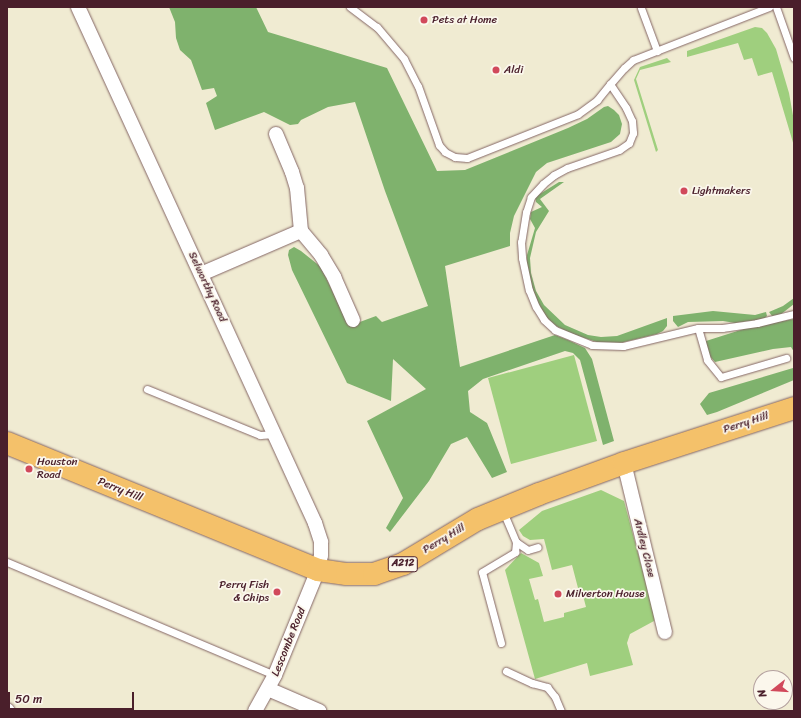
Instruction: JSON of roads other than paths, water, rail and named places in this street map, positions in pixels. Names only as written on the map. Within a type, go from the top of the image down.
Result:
[{"type":"main road","name":"Perry Hill","points":[[7,443],[318,570],[347,574],[374,574],[403,564],[478,519],[624,463],[794,408]]},
{"type":"street","name":"Selworthy Road","points":[[78,7],[315,522],[321,542],[321,555],[318,570]]},
{"type":"street","points":[[276,134],[297,188],[301,231],[321,255],[334,277],[353,320]]},
{"type":"street","points":[[201,274],[301,231]]},
{"type":"street","name":"Ardley Close","points":[[624,463],[665,632]]},
{"type":"street","name":"Lescombe Road","points":[[255,711],[275,676],[318,570]]},
{"type":"street","points":[[268,689],[319,711]]},
{"type":"lane","points":[[350,7],[377,27],[404,59],[418,86],[439,145],[445,152],[455,157],[467,158],[578,114],[597,100],[624,68],[633,60],[769,7]]},
{"type":"lane","points":[[776,7],[794,58]]},
{"type":"lane","points":[[641,8],[657,51]]},
{"type":"lane","points":[[610,84],[626,108],[632,122],[633,133],[629,143],[619,150],[567,168],[554,175],[531,197],[526,212],[521,242],[524,273],[528,290],[544,320],[555,330],[592,345],[623,346],[698,328],[722,328],[757,323],[794,314]]},
{"type":"lane","points":[[698,328],[707,360],[721,377],[786,358]]},
{"type":"lane","points":[[147,389],[260,435],[275,434]]},
{"type":"lane","points":[[501,510],[516,542],[515,552],[482,572],[501,643]]},
{"type":"lane","points":[[516,542],[528,550],[538,547]]},
{"type":"lane","points":[[7,562],[275,676]]},
{"type":"lane","points":[[506,671],[547,688],[556,697],[561,711]]},
{"type":"place","name":"Pets at Home","points":[[424,20]]},
{"type":"place","name":"Aldi","points":[[496,70]]},
{"type":"place","name":"Lightmakers","points":[[684,191]]},
{"type":"place","name":"Houston Road","points":[[29,469]]},
{"type":"place","name":"Perry Fish & Chips","points":[[277,592]]},
{"type":"place","name":"Milverton House","points":[[558,594]]}]
